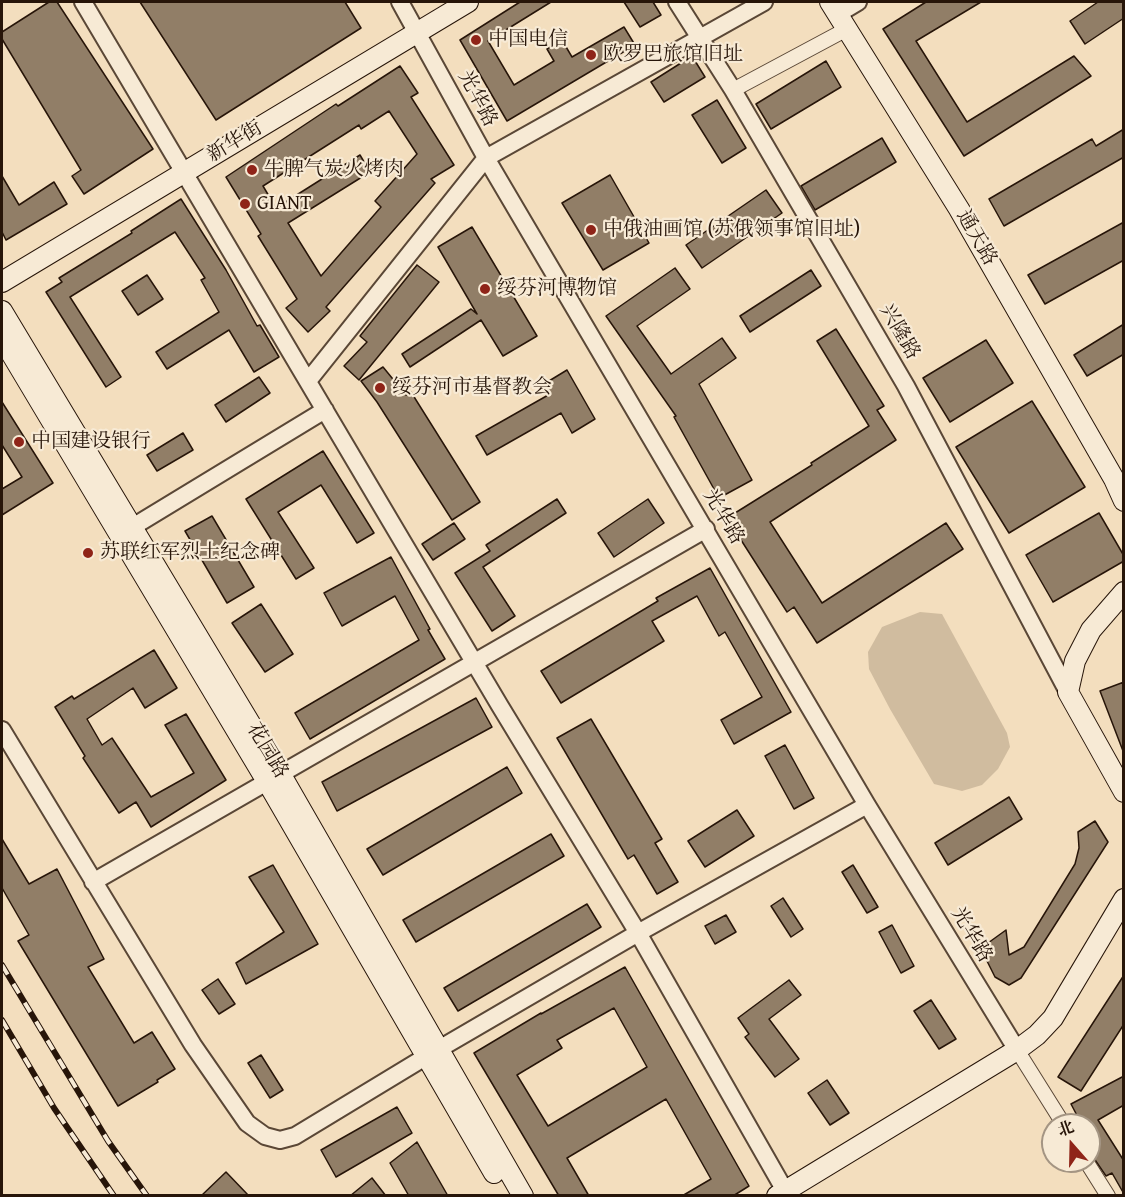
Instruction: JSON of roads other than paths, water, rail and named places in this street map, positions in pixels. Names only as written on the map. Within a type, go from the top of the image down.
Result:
[{"type":"main road","name":"新华街","points":[[2,282],[468,2]]},
{"type":"main road","name":"通天路","points":[[839,15],[959,209],[1119,476],[1124,501]]},
{"type":"main road","name":"花园路","points":[[2,311],[127,530],[433,1052],[523,1196]]},
{"type":"main road","name":"花园路","points":[[2,338],[127,530]]},
{"type":"main road","points":[[1124,592],[1091,630],[1075,661],[1068,692],[1124,792]]},
{"type":"main road","points":[[783,1194],[1017,1050],[1037,1035],[1053,1018],[1124,899]]},
{"type":"main road","name":"花园路","points":[[433,1052],[507,1196]]},
{"type":"street","points":[[83,2],[638,933],[783,1194]]},
{"type":"street","name":"光华路","points":[[400,2],[486,158],[867,805],[1017,1050]]},
{"type":"street","name":"兴隆路","points":[[677,2],[733,90],[906,386],[1068,692]]},
{"type":"street","points":[[308,381],[486,158],[764,2]]},
{"type":"street","points":[[733,90],[858,2]]},
{"type":"street","points":[[127,530],[325,410]]},
{"type":"street","points":[[93,882],[706,529]]},
{"type":"street","points":[[2,730],[193,1045],[247,1123],[265,1136],[280,1140],[295,1136],[433,1052],[638,933],[867,805]]},
{"type":"street","points":[[1017,1050],[1056,1113]]},
{"type":"street","points":[[1094,1173],[1108,1196]]},
{"type":"railway","points":[[2,965],[108,1141],[147,1196]]},
{"type":"railway","points":[[2,1020],[54,1108],[114,1196]]},
{"type":"place","name":"中国电信","points":[[476,40]]},
{"type":"place","name":"欧罗巴旅馆旧址","points":[[591,55]]},
{"type":"place","name":"牛脾气炭火烤肉","points":[[252,170]]},
{"type":"place","name":"GIANT","points":[[245,204]]},
{"type":"place","name":"中俄油画馆 (苏俄领事馆旧址)","points":[[591,230]]},
{"type":"place","name":"绥芬河博物馆","points":[[485,289]]},
{"type":"place","name":"绥芬河市基督教会","points":[[380,388]]},
{"type":"place","name":"中国建设银行","points":[[19,442]]},
{"type":"place","name":"苏联红军烈士纪念碑","points":[[88,553]]}]
